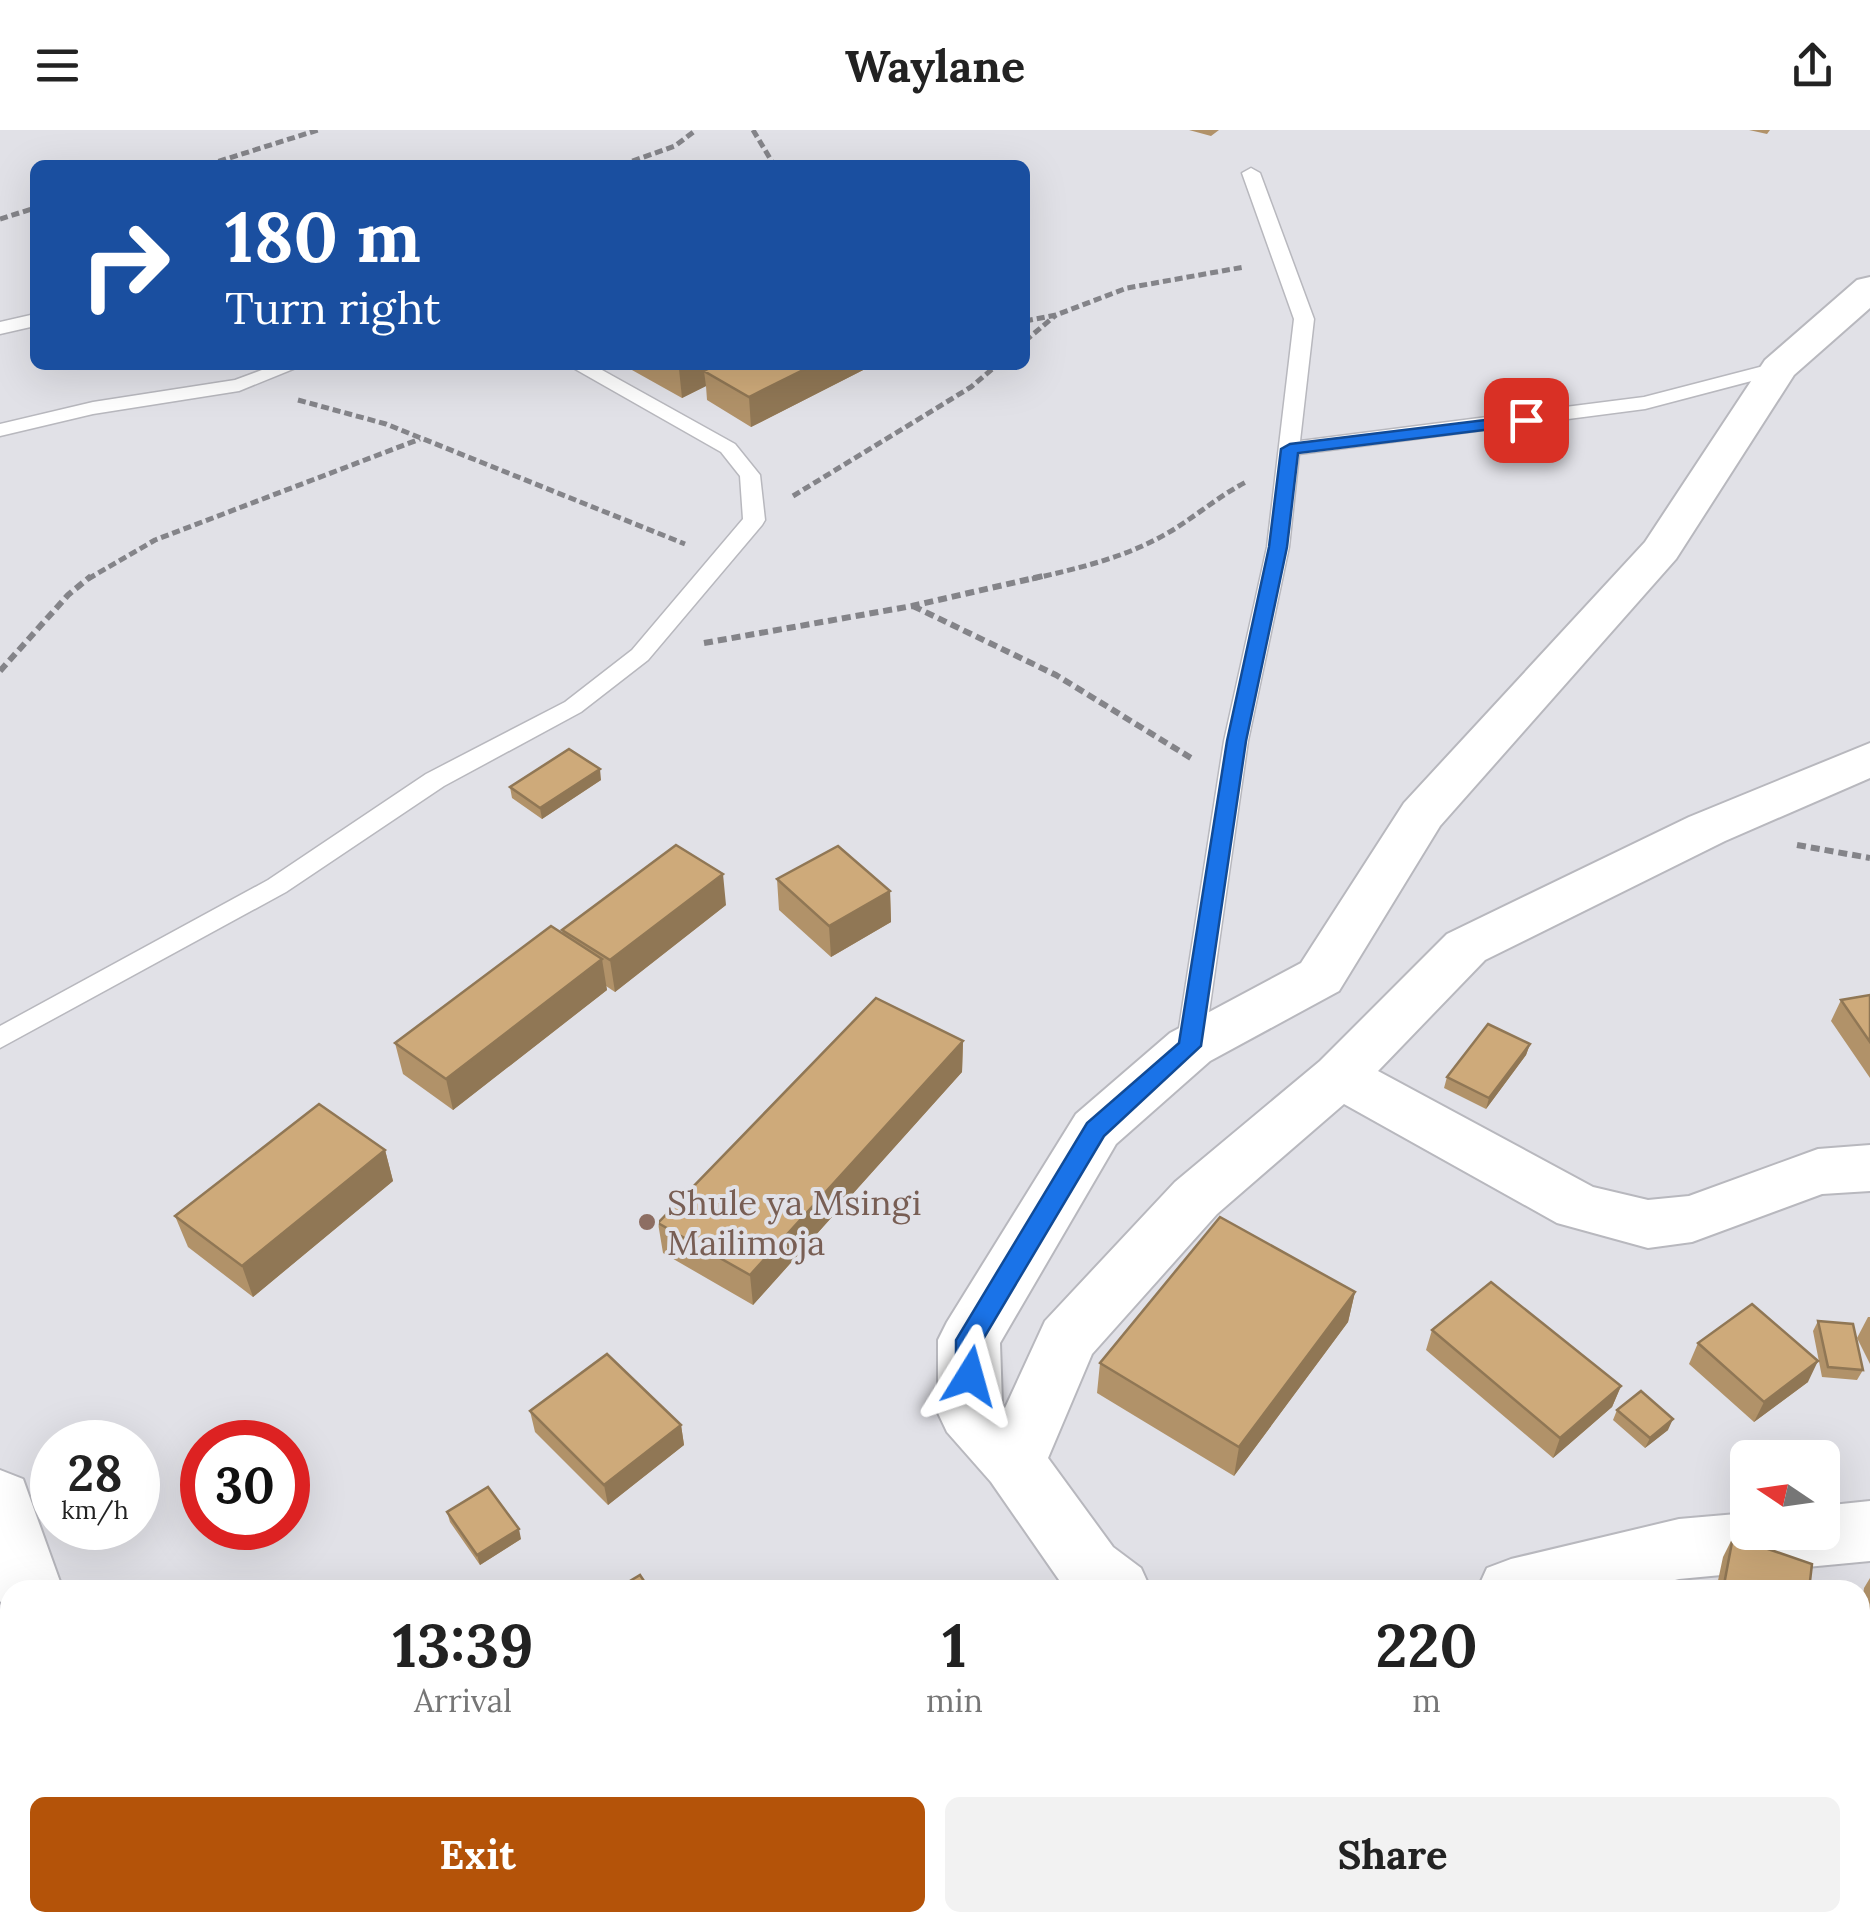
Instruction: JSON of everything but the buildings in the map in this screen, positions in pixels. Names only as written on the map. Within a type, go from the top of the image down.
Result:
[{"type":"street","points":[[1104,1580],[1089,1568],[1014,1462],[970,1412],[969,1340],[1096,1129],[1190,1046],[1320,977],[1422,815],[1661,550],[1779,368],[1860,307]]},
{"type":"street","points":[[1014,1462],[1067,1338],[1196,1198],[1340,1076],[1466,946],[1707,829],[1870,758]]},
{"type":"street","points":[[1340,1076],[1578,1207],[1648,1224],[1692,1219],[1818,1172],[1870,1168]]},
{"type":"street","points":[[0,1499],[26,1580]]},
{"type":"street","points":[[1553,1580],[1679,1550],[1870,1531]]},
{"type":"lane","points":[[1190,1046],[1230,786],[1278,547],[1304,319],[1251,173]]},
{"type":"lane","points":[[0,328],[30,321]]},
{"type":"lane","points":[[1289,455],[1645,403],[1779,368]]},
{"type":"lane","points":[[0,430],[93,408],[239,384],[279,370]]},
{"type":"lane","points":[[0,1038],[277,886],[435,780],[573,707],[640,654],[724,560],[754,520],[750,475],[728,448],[587,370]]},
{"type":"path","points":[[223,160],[318,130]]},
{"type":"path","points":[[635,160],[676,146],[696,130]]},
{"type":"path","points":[[753,130],[771,160]]},
{"type":"path","points":[[0,218],[30,209]]},
{"type":"path","points":[[1030,320],[1127,288],[1285,260]]},
{"type":"path","points":[[1030,337],[1056,314]]},
{"type":"path","points":[[754,520],[971,388],[992,370]]},
{"type":"path","points":[[239,384],[386,424],[724,560]]},
{"type":"path","points":[[0,672],[68,596],[101,568],[154,540],[421,438]]},
{"type":"path","points":[[640,654],[912,606],[1111,561],[1168,533],[1219,496],[1289,455]]},
{"type":"path","points":[[912,606],[988,639],[1130,716],[1230,786]]},
{"type":"place","name":"Shule ya Msingi Mailimoja","points":[[647,1222]]},
{"type":"route","points":[[970,1376],[969,1340],[1096,1129],[1190,1046],[1236,741],[1278,547],[1290,449],[1526,420]]}]
